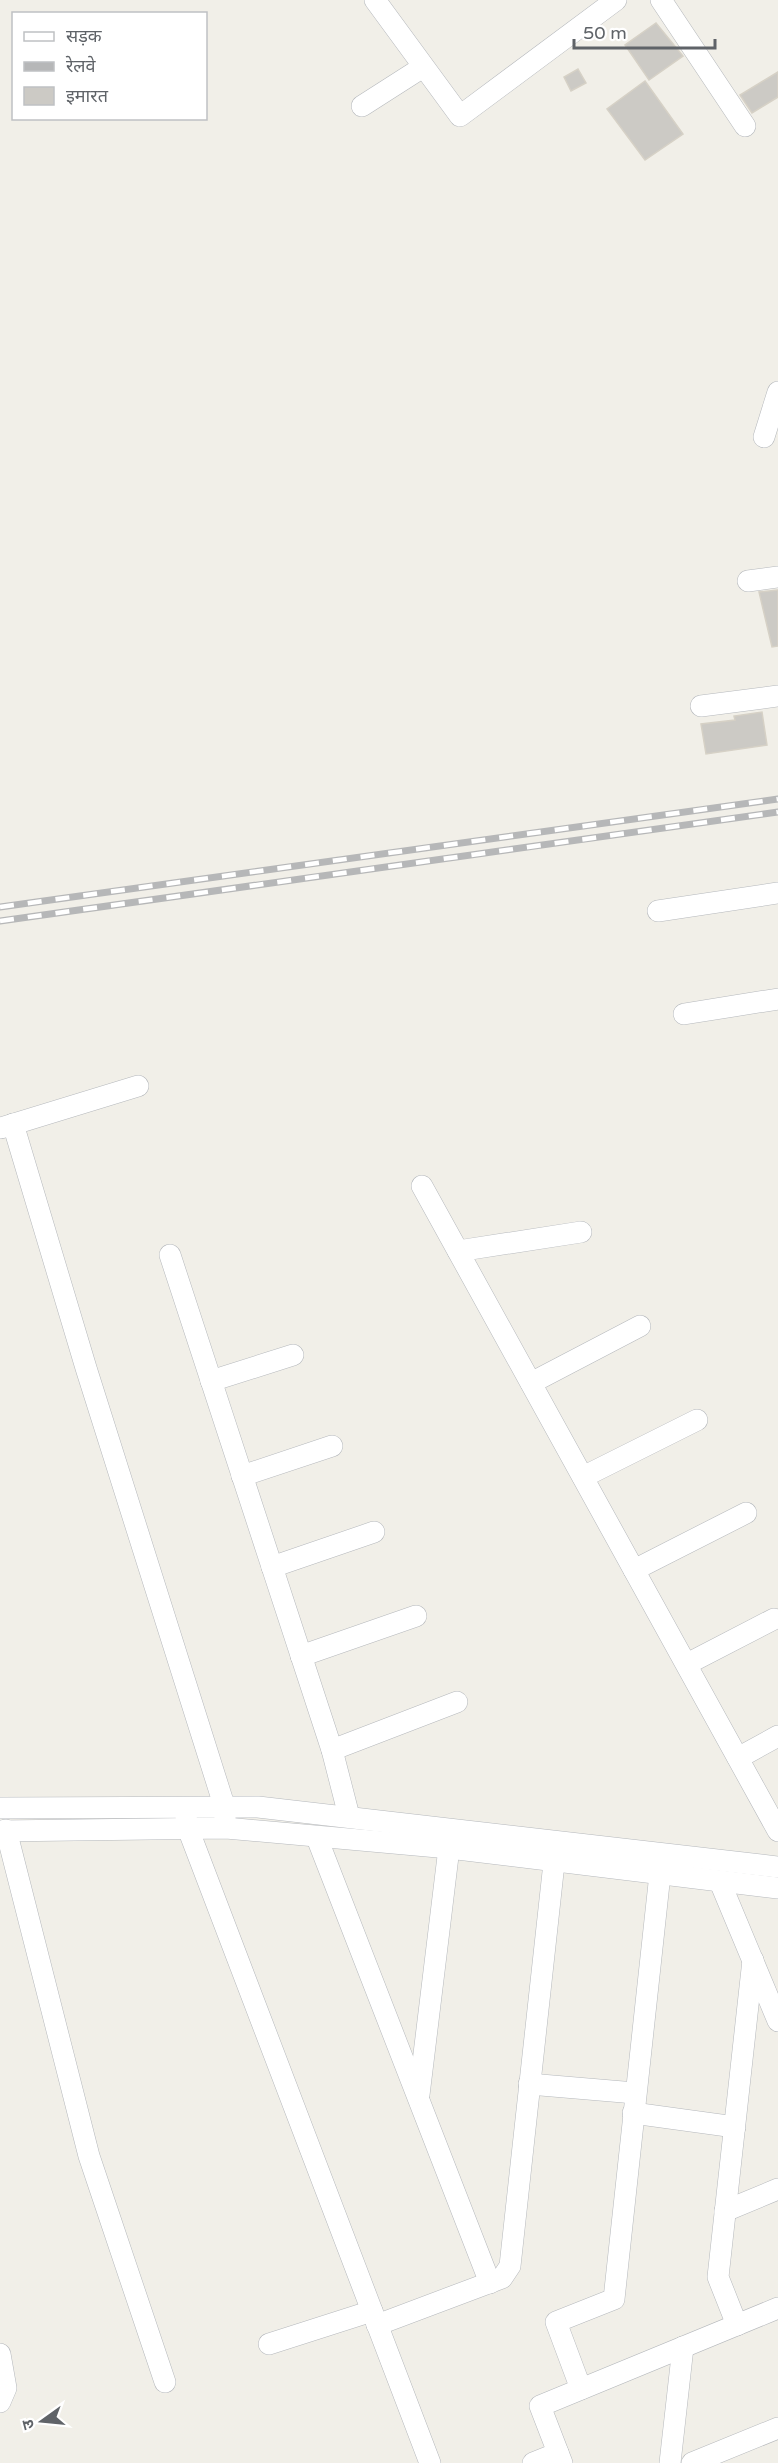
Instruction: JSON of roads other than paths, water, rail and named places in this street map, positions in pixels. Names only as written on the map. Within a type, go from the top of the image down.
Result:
[{"type":"street","points":[[375,0],[460,116],[616,0]]},
{"type":"street","points":[[661,0],[745,126]]},
{"type":"street","points":[[362,106],[423,67]]},
{"type":"street","points":[[764,437],[778,392]]},
{"type":"street","points":[[748,581],[778,577]]},
{"type":"street","points":[[700,706],[778,696]]},
{"type":"street","points":[[658,911],[778,893]]},
{"type":"street","points":[[684,1014],[778,999]]},
{"type":"street","points":[[138,1086],[7,1126],[224,1805],[226,1828]]},
{"type":"street","points":[[422,1186],[778,1831]]},
{"type":"street","points":[[458,1251],[581,1232]]},
{"type":"street","points":[[170,1255],[332,1750],[349,1815]]},
{"type":"street","points":[[531,1383],[640,1326]]},
{"type":"street","points":[[211,1381],[293,1355]]},
{"type":"street","points":[[583,1477],[697,1420]]},
{"type":"street","points":[[242,1476],[332,1446]]},
{"type":"street","points":[[634,1570],[746,1513]]},
{"type":"street","points":[[272,1567],[374,1532]]},
{"type":"street","points":[[301,1656],[416,1616]]},
{"type":"street","points":[[687,1664],[774,1619]]},
{"type":"street","points":[[332,1750],[457,1702]]},
{"type":"street","points":[[738,1758],[778,1736]]},
{"type":"street","points":[[165,2382],[89,2156],[3,1831],[186,1816],[224,1805],[349,1815],[594,1847],[778,1867]]},
{"type":"street","points":[[0,1808],[186,1816],[226,1828],[317,1838],[449,1848],[554,1863],[778,1888]]},
{"type":"street","points":[[186,1816],[430,2463]]},
{"type":"street","points":[[317,1838],[490,2283]]},
{"type":"street","points":[[418,2098],[449,1848]]},
{"type":"street","points":[[269,2344],[375,2318],[490,2283],[502,2278],[510,2266],[554,1863]]},
{"type":"street","points":[[581,2389],[556,2322],[614,2299],[660,1874]]},
{"type":"street","points":[[720,1882],[778,2021]]},
{"type":"street","points":[[737,2325],[718,2277],[753,1960]]},
{"type":"street","points":[[529,2084],[634,2103],[735,2127]]},
{"type":"street","points":[[725,2211],[778,2189]]},
{"type":"street","points":[[533,2463],[560,2458],[540,2406],[778,2308]]},
{"type":"street","points":[[670,2463],[683,2347]]},
{"type":"street","points":[[0,2354],[6,2388],[0,2402]]},
{"type":"street","points":[[692,2463],[778,2428]]},
{"type":"railway","points":[[0,907],[778,799]]},
{"type":"railway","points":[[0,921],[778,812]]}]
